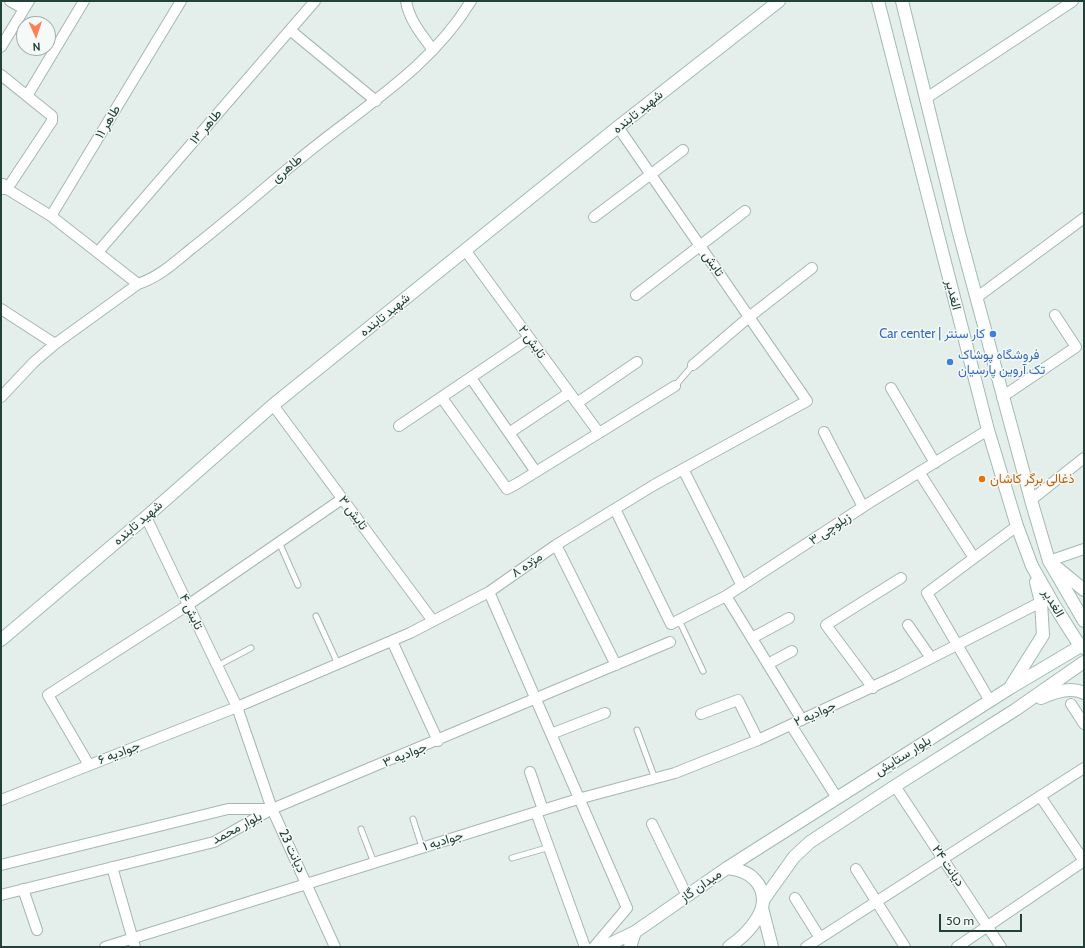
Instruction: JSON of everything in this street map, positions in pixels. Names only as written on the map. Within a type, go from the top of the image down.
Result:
[{"type":"main road","name":"شهید تابنده","points":[[1,640],[146,517],[273,406],[465,250],[779,1]]},
{"type":"main road","name":"الغدیر","points":[[878,1],[996,460],[1017,526],[1032,566],[1054,605],[1083,646]]},
{"type":"main road","name":"الغدیر","points":[[902,1],[925,99],[976,298],[1030,500],[1049,561],[1084,621]]},
{"type":"main road","points":[[996,460],[1017,454]]},
{"type":"main road","points":[[1049,561],[1084,590]]},
{"type":"main road","points":[[1010,688],[1043,635],[1041,602],[1032,566]]},
{"type":"main road","name":"بلوار ستایش","points":[[727,868],[1010,688],[1083,646]]},
{"type":"main road","name":"بلوار ستایش","points":[[763,903],[794,857],[810,842],[894,786],[1015,710],[1084,662]]},
{"type":"main road","points":[[1015,710],[1051,693],[1067,690],[1084,693]]},
{"type":"main road","points":[[927,741],[938,758]]},
{"type":"main road","name":"میدان گاز","points":[[604,947],[634,932],[727,868],[741,870],[753,878],[758,884],[772,947]]},
{"type":"main road","points":[[729,947],[750,928],[763,903]]},
{"type":"main road","points":[[630,947],[634,932]]},
{"type":"street","points":[[1,48],[27,5],[10,1]]},
{"type":"street","points":[[27,96],[84,1]]},
{"type":"street","name":"طاهر ۱۱","points":[[51,216],[181,1]]},
{"type":"street","name":"طاهر ۱۳","points":[[98,252],[315,1]]},
{"type":"street","points":[[406,1],[418,30],[434,50]]},
{"type":"street","name":"طاهری","points":[[1,397],[34,362],[55,344],[138,284],[153,279],[207,236],[302,156],[376,101],[434,50],[461,18],[471,1]]},
{"type":"street","points":[[925,99],[1073,1]]},
{"type":"street","points":[[290,30],[376,101]]},
{"type":"street","points":[[1,76],[50,113],[52,121],[3,187],[51,216],[138,284]]},
{"type":"street","name":"تابش","points":[[618,128],[807,401]]},
{"type":"street","points":[[594,218],[684,150]]},
{"type":"street","points":[[636,295],[746,211]]},
{"type":"street","points":[[976,298],[1084,218]]},
{"type":"street","name":"تابش ۲","points":[[465,250],[599,433]]},
{"type":"street","points":[[693,365],[749,317],[812,268]]},
{"type":"street","points":[[1,309],[55,344]]},
{"type":"street","points":[[1002,397],[1076,347],[1055,314]]},
{"type":"street","points":[[399,426],[529,338]]},
{"type":"street","points":[[577,403],[637,362]]},
{"type":"street","points":[[471,378],[536,472]]},
{"type":"street","points":[[442,398],[507,489],[675,386]]},
{"type":"street","points":[[891,388],[935,462]]},
{"type":"street","points":[[509,433],[569,393]]},
{"type":"street","name":"مژده ۸","points":[[237,707],[392,641],[489,592],[556,545],[615,509],[683,469],[807,401]]},
{"type":"street","name":"تابش ۳","points":[[273,406],[433,621]]},
{"type":"street","name":"زیلوچی ۳","points":[[675,622],[726,596],[863,507],[988,430]]},
{"type":"street","points":[[824,432],[863,507]]},
{"type":"street","points":[[1030,500],[1084,458]]},
{"type":"street","points":[[683,469],[742,586]]},
{"type":"street","points":[[919,472],[974,558]]},
{"type":"street","points":[[89,765],[48,695],[188,605],[342,499]]},
{"type":"street","points":[[615,509],[675,622]]},
{"type":"street","name":"تابش ۴","points":[[146,517],[237,707]]},
{"type":"street","points":[[990,701],[927,593],[1017,526]]},
{"type":"street","points":[[556,545],[616,665]]},
{"type":"street","points":[[1049,561],[1084,548]]},
{"type":"street","points":[[873,688],[826,625],[901,578]]},
{"type":"street","points":[[489,592],[578,799],[627,908],[594,947]]},
{"type":"street","points":[[726,596],[802,720]]},
{"type":"street","name":"جوادیه ۲","points":[[578,799],[655,780],[695,766],[758,740],[873,688],[1041,602]]},
{"type":"street","points":[[752,638],[789,618]]},
{"type":"street","points":[[908,625],[931,658]]},
{"type":"street","points":[[392,641],[438,741]]},
{"type":"street","name":"جوادیه ۳","points":[[272,809],[438,741],[670,642]]},
{"type":"street","points":[[768,664],[792,651]]},
{"type":"street","points":[[701,714],[738,700],[758,740]]},
{"type":"street","points":[[1071,704],[1084,724]]},
{"type":"street","name":"جوادیه ۶","points":[[1,800],[237,707]]},
{"type":"street","name":"دیانت 23","points":[[237,707],[272,809],[335,947]]},
{"type":"street","points":[[551,734],[605,713]]},
{"type":"street","points":[[791,725],[838,798]]},
{"type":"street","points":[[806,947],[1084,768]]},
{"type":"street","points":[[530,772],[550,847],[585,947]]},
{"type":"street","name":"دیانت ۲۴","points":[[894,786],[1001,947]]},
{"type":"street","points":[[957,947],[1084,861],[1040,796]]},
{"type":"street","name":"جوادیه ۱","points":[[105,947],[134,943],[307,883],[578,799]]},
{"type":"street","name":"بلوار محمد","points":[[1,865],[228,809],[272,809]]},
{"type":"street","name":"بلوار محمد","points":[[1,895],[214,842],[272,809]]},
{"type":"street","points":[[652,824],[687,896]]},
{"type":"street","points":[[112,867],[134,943]]},
{"type":"street","points":[[856,869],[905,947]]},
{"type":"street","points":[[23,889],[37,930]]},
{"type":"street","points":[[794,898],[820,938]]},
{"type":"lane","points":[[675,386],[693,365]]},
{"type":"lane","points":[[279,542],[298,585]]},
{"type":"lane","points":[[316,616],[338,664]]},
{"type":"lane","points":[[675,622],[703,671]]},
{"type":"lane","points":[[217,666],[251,648]]},
{"type":"lane","points":[[637,730],[655,780]]},
{"type":"lane","points":[[413,819],[422,848]]},
{"type":"lane","points":[[361,829],[374,862]]},
{"type":"lane","points":[[512,858],[550,847]]},
{"type":"place","name":"Car center | کار سنتر","points":[[993,334]]},
{"type":"place","name":"فروشگاه پوشاک تک آروین پارسیان","points":[[950,362]]},
{"type":"place","name":"ذغالی برگر کاشان","points":[[982,479]]}]
